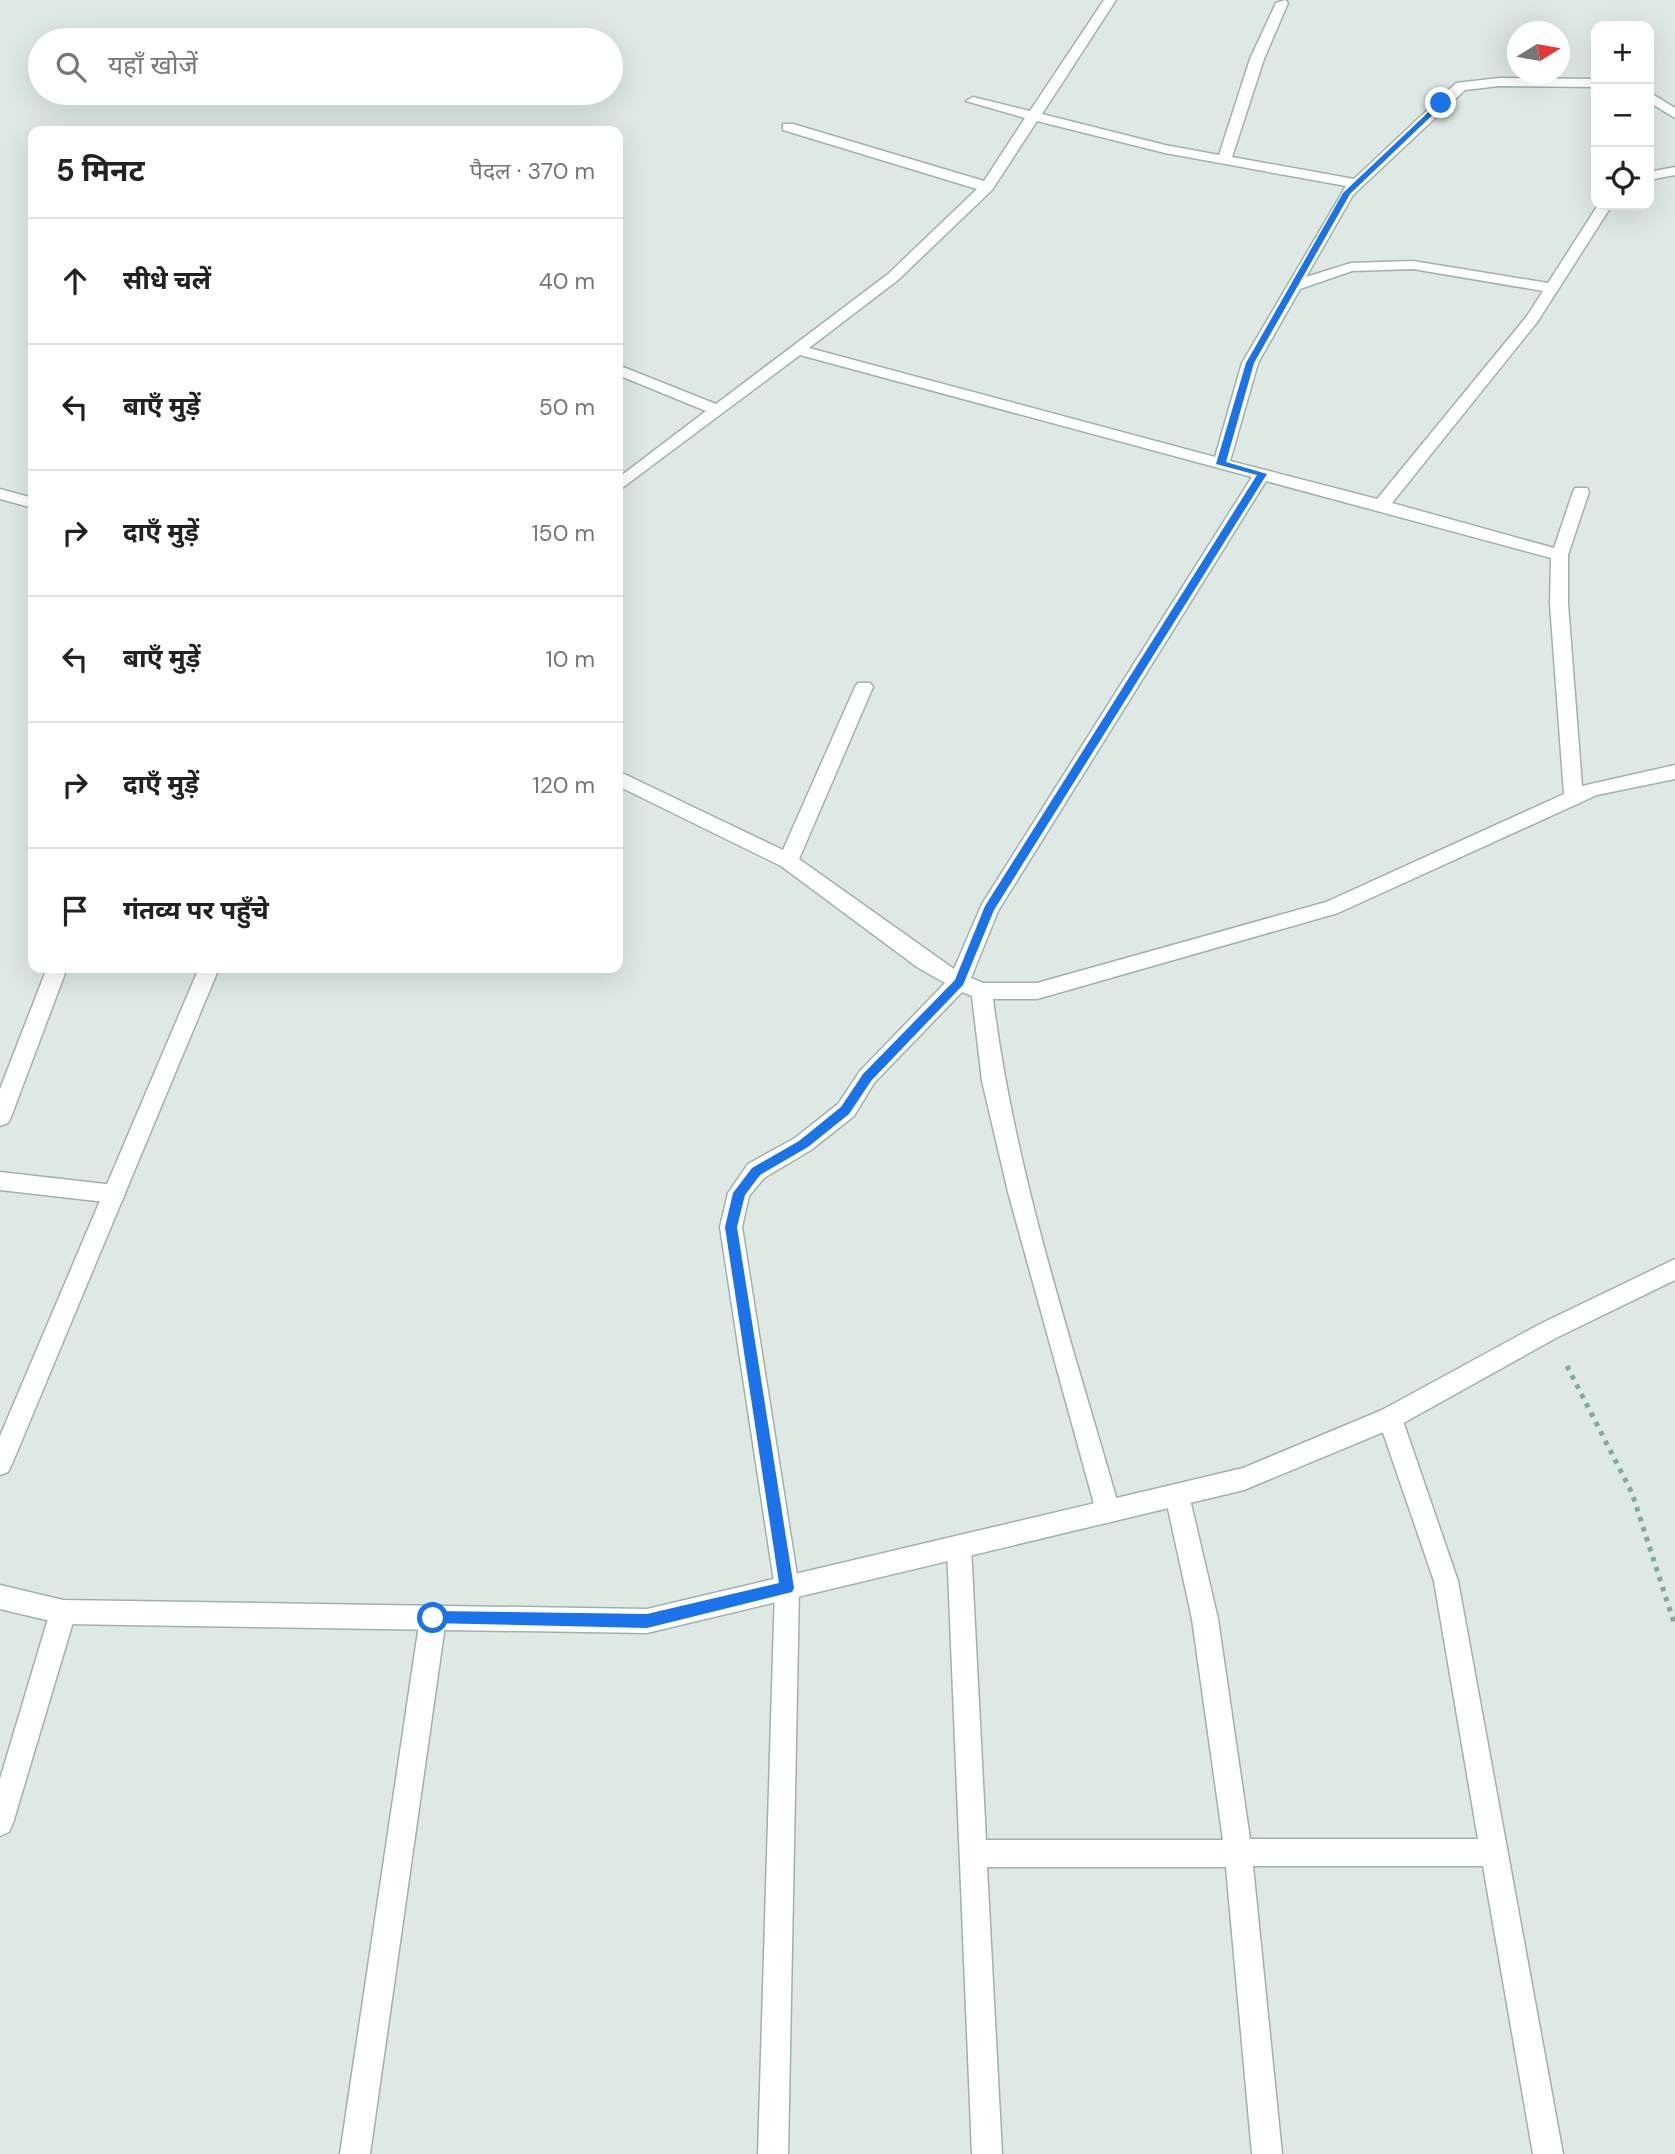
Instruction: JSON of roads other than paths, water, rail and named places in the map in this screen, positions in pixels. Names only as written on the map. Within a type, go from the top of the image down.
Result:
[{"type":"street","points":[[623,482],[893,277],[987,187],[1110,0]]},
{"type":"street","points":[[1224,160],[1252,72],[1282,3]]},
{"type":"street","points":[[1221,464],[1250,363],[1347,193],[1461,86],[1499,82],[1591,83]]},
{"type":"street","points":[[1654,99],[1675,114]]},
{"type":"street","points":[[973,101],[1165,149],[1357,184]]},
{"type":"street","points":[[788,127],[987,187]]},
{"type":"street","points":[[1654,175],[1675,172]]},
{"type":"street","points":[[1382,504],[1533,318],[1602,210]]},
{"type":"street","points":[[1294,286],[1351,267],[1413,265],[1552,288]]},
{"type":"street","points":[[798,350],[999,407],[1382,504],[1560,555]]},
{"type":"street","points":[[623,372],[718,410]]},
{"type":"street","points":[[773,2154],[787,1588],[731,1227],[739,1193],[756,1171],[803,1144],[845,1110],[884,1058],[959,982],[989,909],[1262,474]]},
{"type":"street","points":[[1574,798],[1559,604],[1560,555],[1581,492]]},
{"type":"street","points":[[0,494],[28,502]]},
{"type":"street","points":[[788,861],[864,687]]},
{"type":"street","points":[[623,780],[788,861],[924,961],[959,982],[982,991],[1037,991],[1331,908],[1593,789],[1675,772]]},
{"type":"street","points":[[0,1117],[55,973]]},
{"type":"street","points":[[0,1464],[207,973]]},
{"type":"street","points":[[982,991],[993,1081],[1019,1192],[1108,1511]]},
{"type":"street","points":[[0,1181],[114,1194]]},
{"type":"street","points":[[0,1597],[63,1612],[647,1621],[1244,1479],[1390,1418],[1548,1331],[1675,1269]]},
{"type":"street","points":[[1390,1418],[1446,1581],[1548,2154]]},
{"type":"street","points":[[1177,1495],[1205,1619],[1238,1853],[1267,2154]]},
{"type":"street","points":[[959,1547],[987,2154]]},
{"type":"street","points":[[0,1823],[63,1612]]},
{"type":"street","points":[[355,2154],[433,1618]]},
{"type":"street","points":[[973,1854],[1495,1852]]}]
